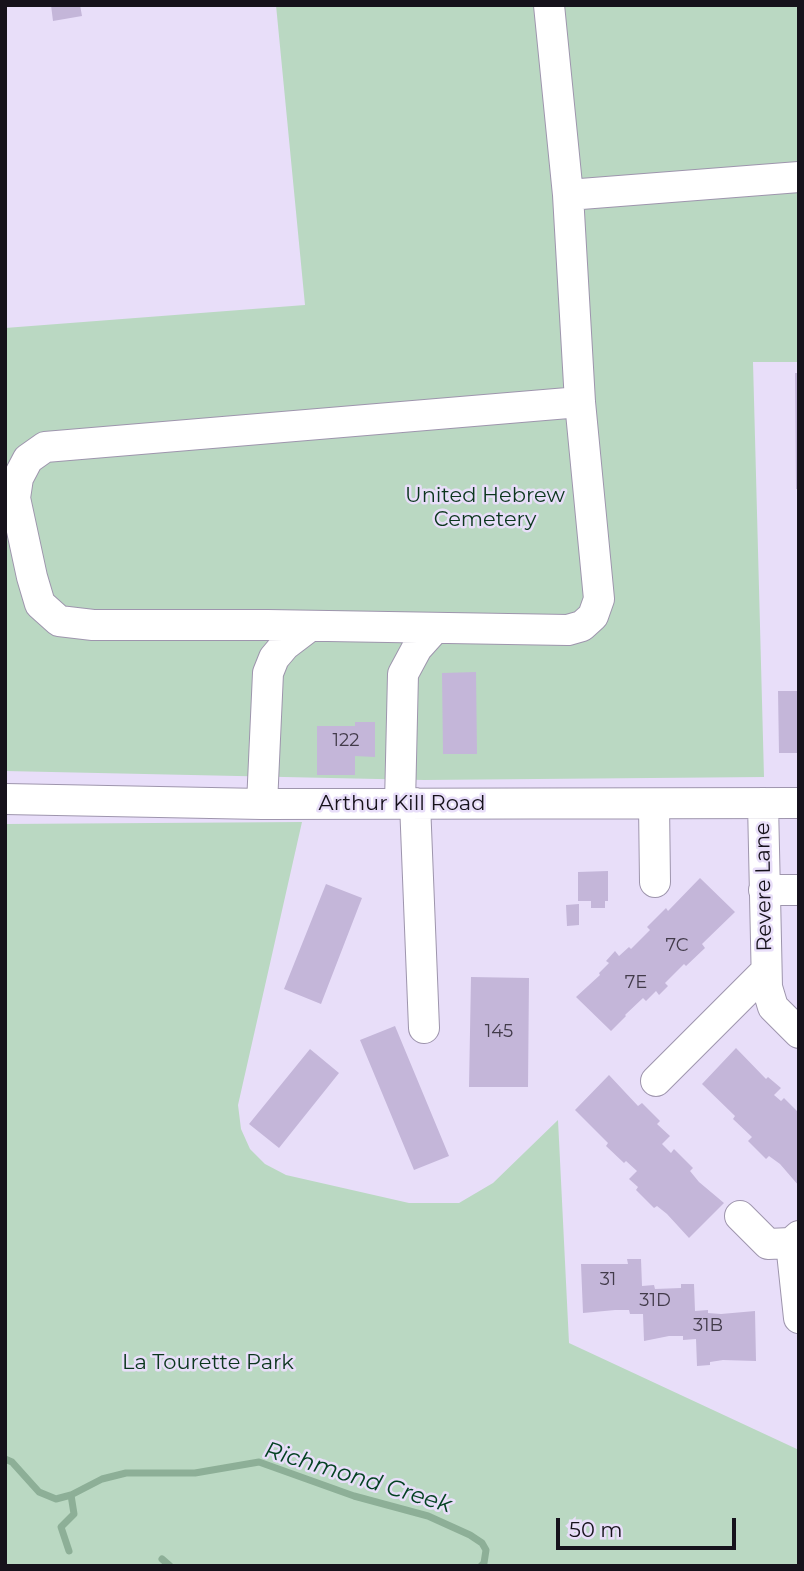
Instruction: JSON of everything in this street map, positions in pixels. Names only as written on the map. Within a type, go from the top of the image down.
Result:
[{"type":"street","points":[[549,5],[568,195],[580,402],[599,599],[593,616],[582,626],[568,630],[93,625],[59,621],[40,604],[15,498],[18,478],[28,459],[45,447],[580,402]]},
{"type":"street","points":[[568,195],[799,177]]},
{"type":"street","points":[[231,625],[251,642],[261,655],[268,673]]},
{"type":"street","points":[[262,804],[268,673],[274,658],[285,645],[310,626]]},
{"type":"street","points":[[366,627],[387,645],[403,674],[407,803],[424,1028]]},
{"type":"street","points":[[403,674],[418,648],[435,628]]},
{"type":"street","name":"Arthur Kill Road","points":[[5,799],[262,804],[799,803]]},
{"type":"street","name":"Revere Lane","points":[[763,803],[765,972],[769,999],[799,1033]]},
{"type":"street","points":[[654,804],[654,882]]},
{"type":"street","points":[[764,890],[799,890]]},
{"type":"street","name":"Revere Lane","points":[[656,1081],[765,972]]},
{"type":"street","points":[[740,1216],[768,1244],[795,1239],[799,1318]]},
{"type":"green space","name":"United Hebrew Cemetery","points":[[276,5],[799,5],[799,362],[753,362],[764,777],[424,780],[5,771],[5,328],[305,305]]},
{"type":"green space","name":"La Tourette Park","points":[[302,822],[238,1105],[241,1129],[250,1149],[265,1164],[286,1175],[409,1203],[459,1203],[493,1183],[558,1120],[569,1343],[799,1450],[799,1566],[5,1566],[5,824]]},
{"type":"building","points":[[51,5],[80,5],[82,16],[53,21]]},
{"type":"building","points":[[795,373],[799,373],[799,489],[796,489]]},
{"type":"building","points":[[476,672],[477,754],[443,754],[442,673]]},
{"type":"building","points":[[778,691],[799,691],[799,753],[779,753]]},
{"type":"building","points":[[355,722],[375,722],[375,757],[355,756],[355,775],[317,775],[317,726],[355,726]]},
{"type":"building","points":[[608,871],[608,901],[605,901],[605,908],[591,908],[591,901],[578,901],[578,872]]},
{"type":"building","points":[[700,878],[735,912],[702,944],[705,948],[665,983],[668,986],[659,995],[656,991],[646,1001],[643,998],[611,1031],[576,997],[600,975],[609,963],[606,961],[615,951],[619,956],[629,947],[631,949],[650,930],[647,927],[666,908],[668,911]]},
{"type":"building","points":[[326,884],[362,898],[321,1004],[284,989]]},
{"type":"building","points":[[579,904],[579,925],[567,926],[566,905]]},
{"type":"building","points":[[471,977],[529,978],[528,1087],[469,1087]]},
{"type":"building","points":[[395,1026],[449,1156],[414,1170],[360,1040]]},
{"type":"building","points":[[736,1048],[766,1079],[768,1077],[781,1088],[774,1095],[781,1101],[784,1098],[799,1113],[799,1186],[780,1164],[769,1156],[766,1159],[748,1141],[752,1137],[702,1084]]},
{"type":"building","points":[[310,1049],[339,1073],[279,1148],[249,1124]]},
{"type":"building","points":[[609,1075],[638,1106],[642,1103],[660,1121],[657,1124],[670,1136],[662,1144],[671,1153],[674,1149],[693,1168],[690,1171],[699,1182],[724,1203],[689,1238],[667,1214],[657,1206],[654,1208],[636,1190],[638,1187],[629,1179],[637,1171],[606,1146],[608,1143],[575,1110]]},
{"type":"building","points":[[627,1259],[641,1259],[642,1286],[654,1285],[655,1289],[681,1288],[681,1284],[694,1284],[695,1311],[708,1310],[708,1313],[721,1314],[755,1311],[756,1361],[723,1360],[697,1366],[696,1339],[683,1340],[683,1336],[669,1336],[644,1341],[643,1314],[630,1314],[629,1310],[583,1313],[581,1264],[628,1264]]},
{"type":"waterway","name":"Richmond Creek","points":[[5,1459],[12,1462],[39,1492],[56,1499],[71,1495],[102,1479],[126,1473],[195,1473],[259,1462],[354,1496],[428,1516],[470,1535],[482,1543],[486,1550],[481,1566]]},
{"type":"waterway","points":[[69,1551],[61,1527],[74,1514],[71,1495]]},
{"type":"waterway","points":[[162,1559],[170,1566]]}]
